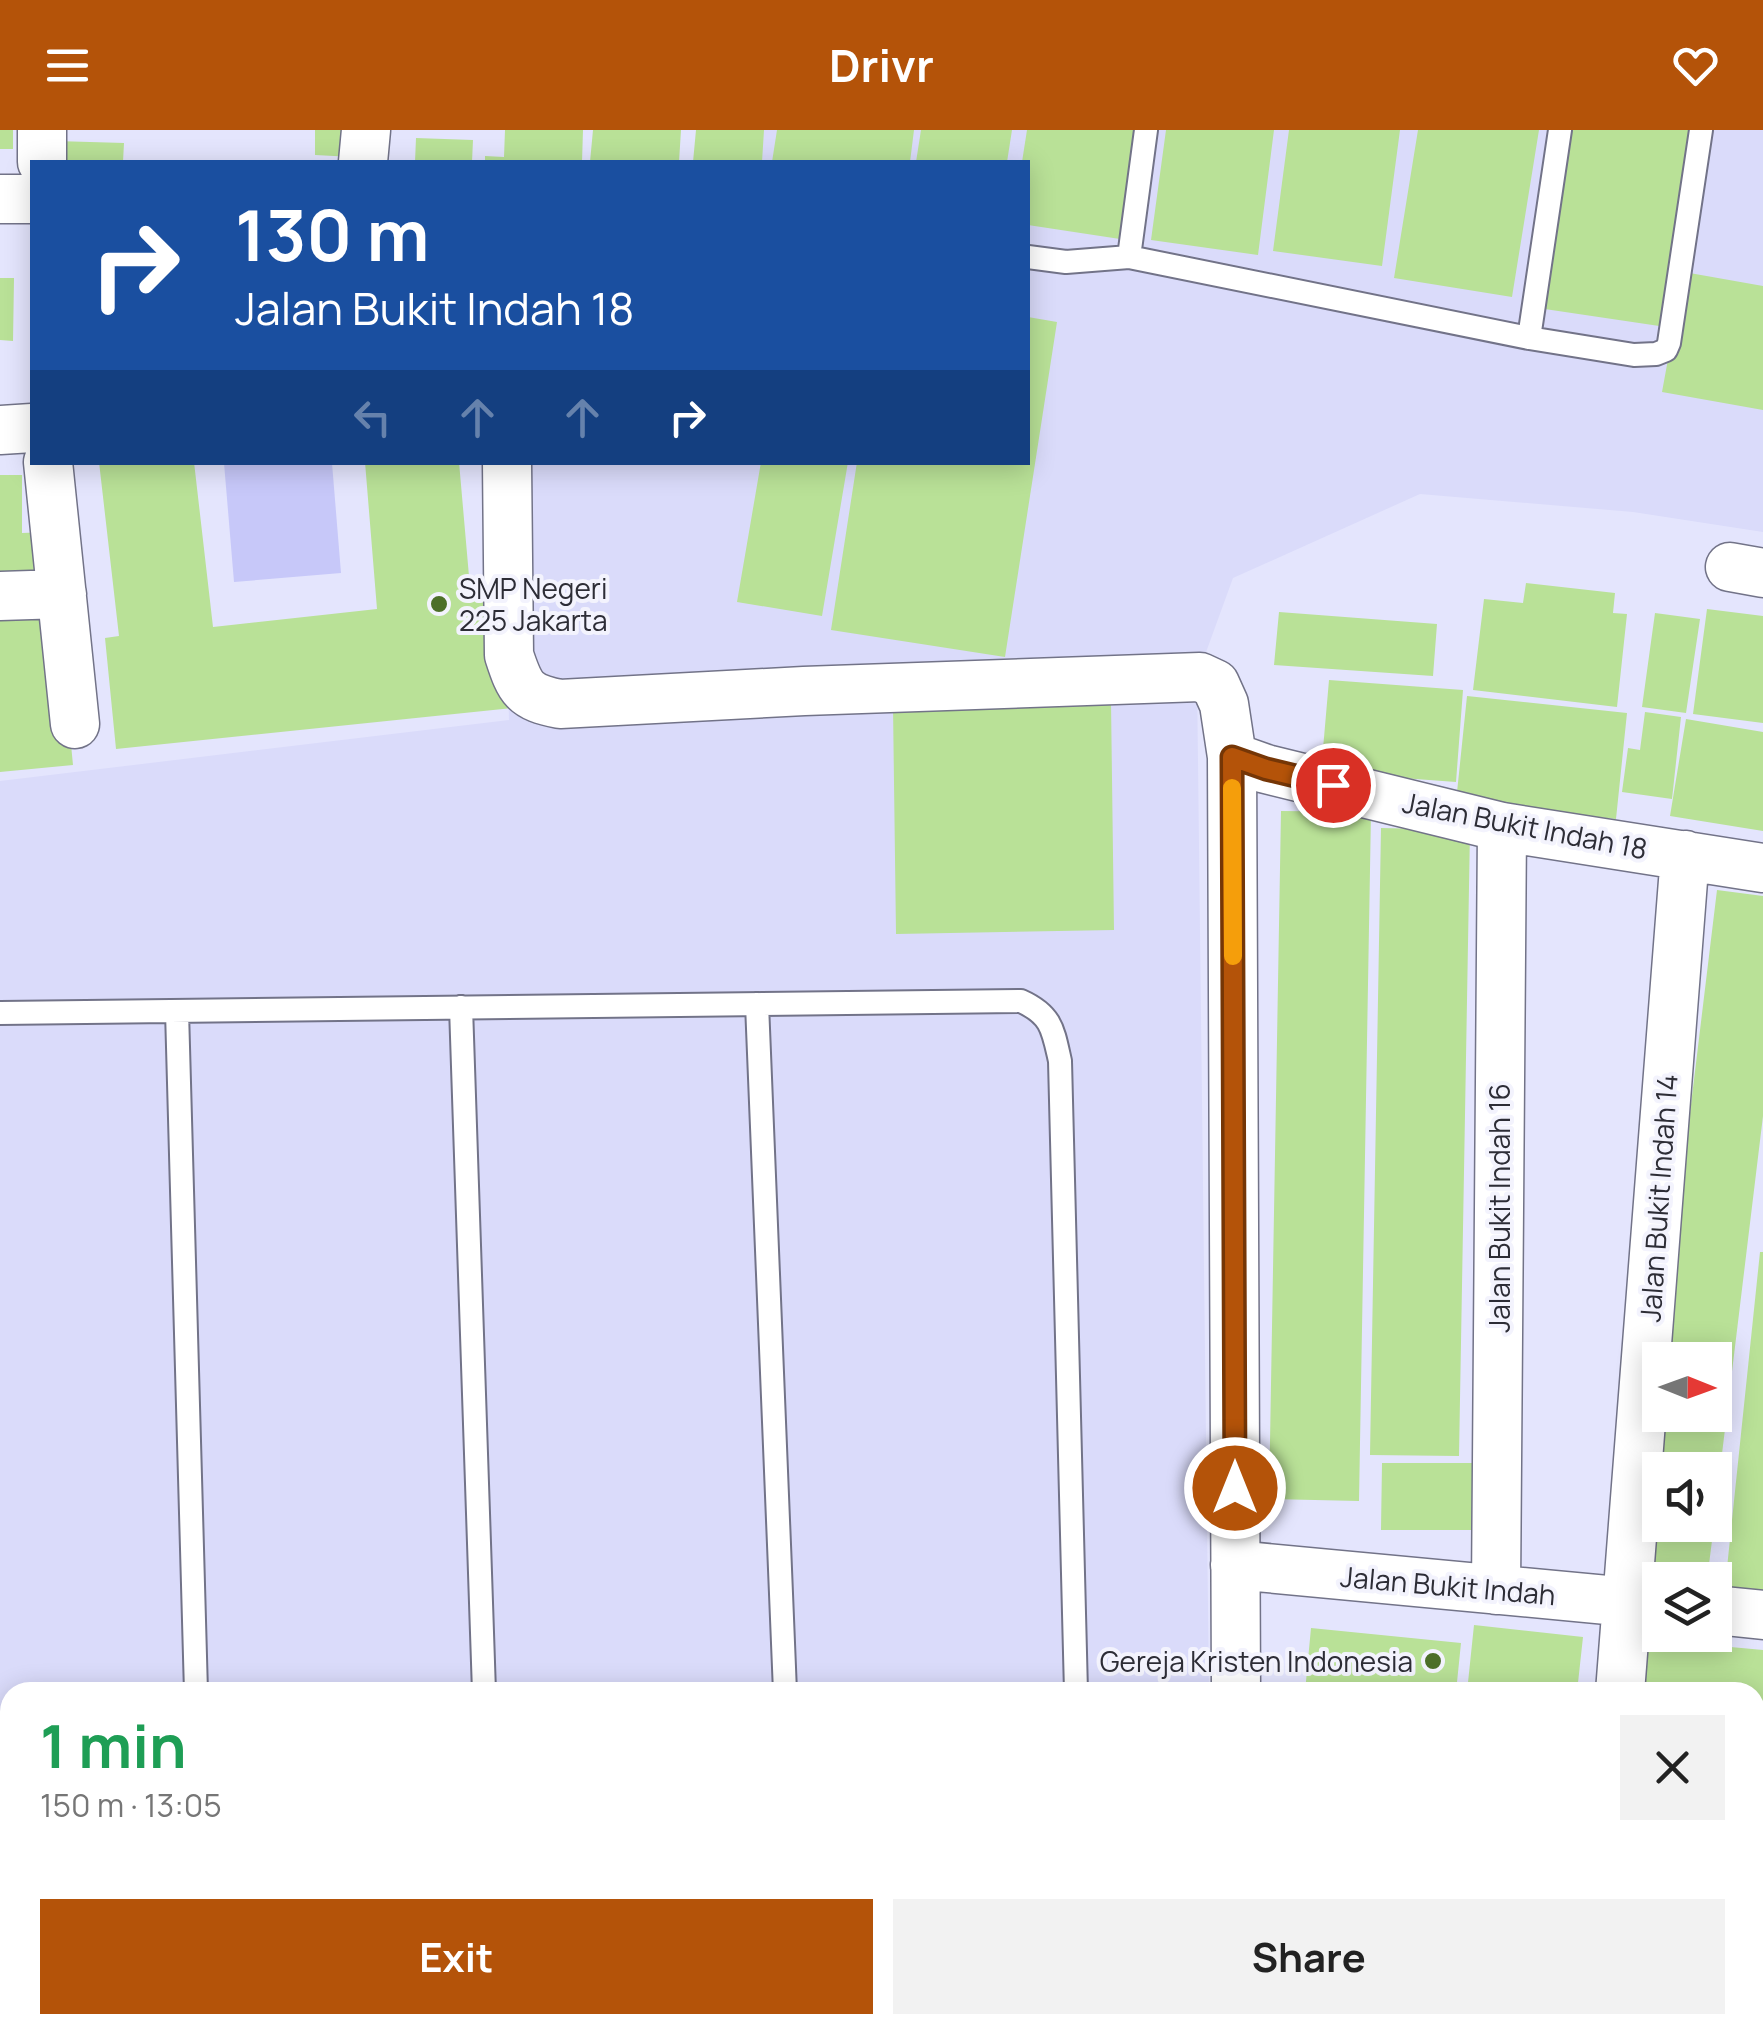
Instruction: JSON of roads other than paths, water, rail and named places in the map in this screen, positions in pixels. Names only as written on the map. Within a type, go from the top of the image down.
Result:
[{"type":"street","points":[[42,130],[42,160]]},
{"type":"street","points":[[363,160],[366,130]]},
{"type":"street","points":[[0,199],[30,199]]},
{"type":"street","points":[[0,430],[30,428]]},
{"type":"street","points":[[48,465],[76,724]]},
{"type":"street","points":[[507,465],[509,655],[519,686],[538,700],[560,704],[1200,677],[1215,684],[1224,704],[1232,757],[1236,1682]]},
{"type":"street","points":[[0,596],[62,594]]},
{"type":"street","name":"Jalan Bukit Indah 18","points":[[1232,757],[1266,769],[1502,827],[1763,868]]},
{"type":"street","name":"Jalan Bukit Indah 16","points":[[1496,1590],[1502,827]]},
{"type":"street","name":"Jalan Bukit Indah 14","points":[[1645,1562],[1685,855]]},
{"type":"street","name":"Jalan Bukit Indah","points":[[1235,1565],[1642,1604]]},
{"type":"street","name":"Jalan Bukit Indah 14","points":[[1623,1682],[1642,1608]]},
{"type":"street","points":[[1732,1611],[1763,1614]]},
{"type":"lane","points":[[1129,257],[1146,130]]},
{"type":"lane","points":[[1529,338],[1560,130]]},
{"type":"lane","points":[[1030,258],[1066,262],[1129,257],[1529,338],[1634,355],[1656,354],[1666,350],[1670,343],[1701,130]]},
{"type":"lane","points":[[0,1013],[1020,1001],[1041,1010],[1052,1030],[1060,1062],[1076,1682]]},
{"type":"lane","points":[[757,1004],[785,1682]]},
{"type":"lane","points":[[460,1007],[484,1682]]},
{"type":"lane","points":[[177,1010],[196,1682]]},
{"type":"place","name":"SMP Negeri 225 Jakarta","points":[[439,604]]},
{"type":"place","name":"Gereja Kristen Indonesia","points":[[1433,1661]]}]
